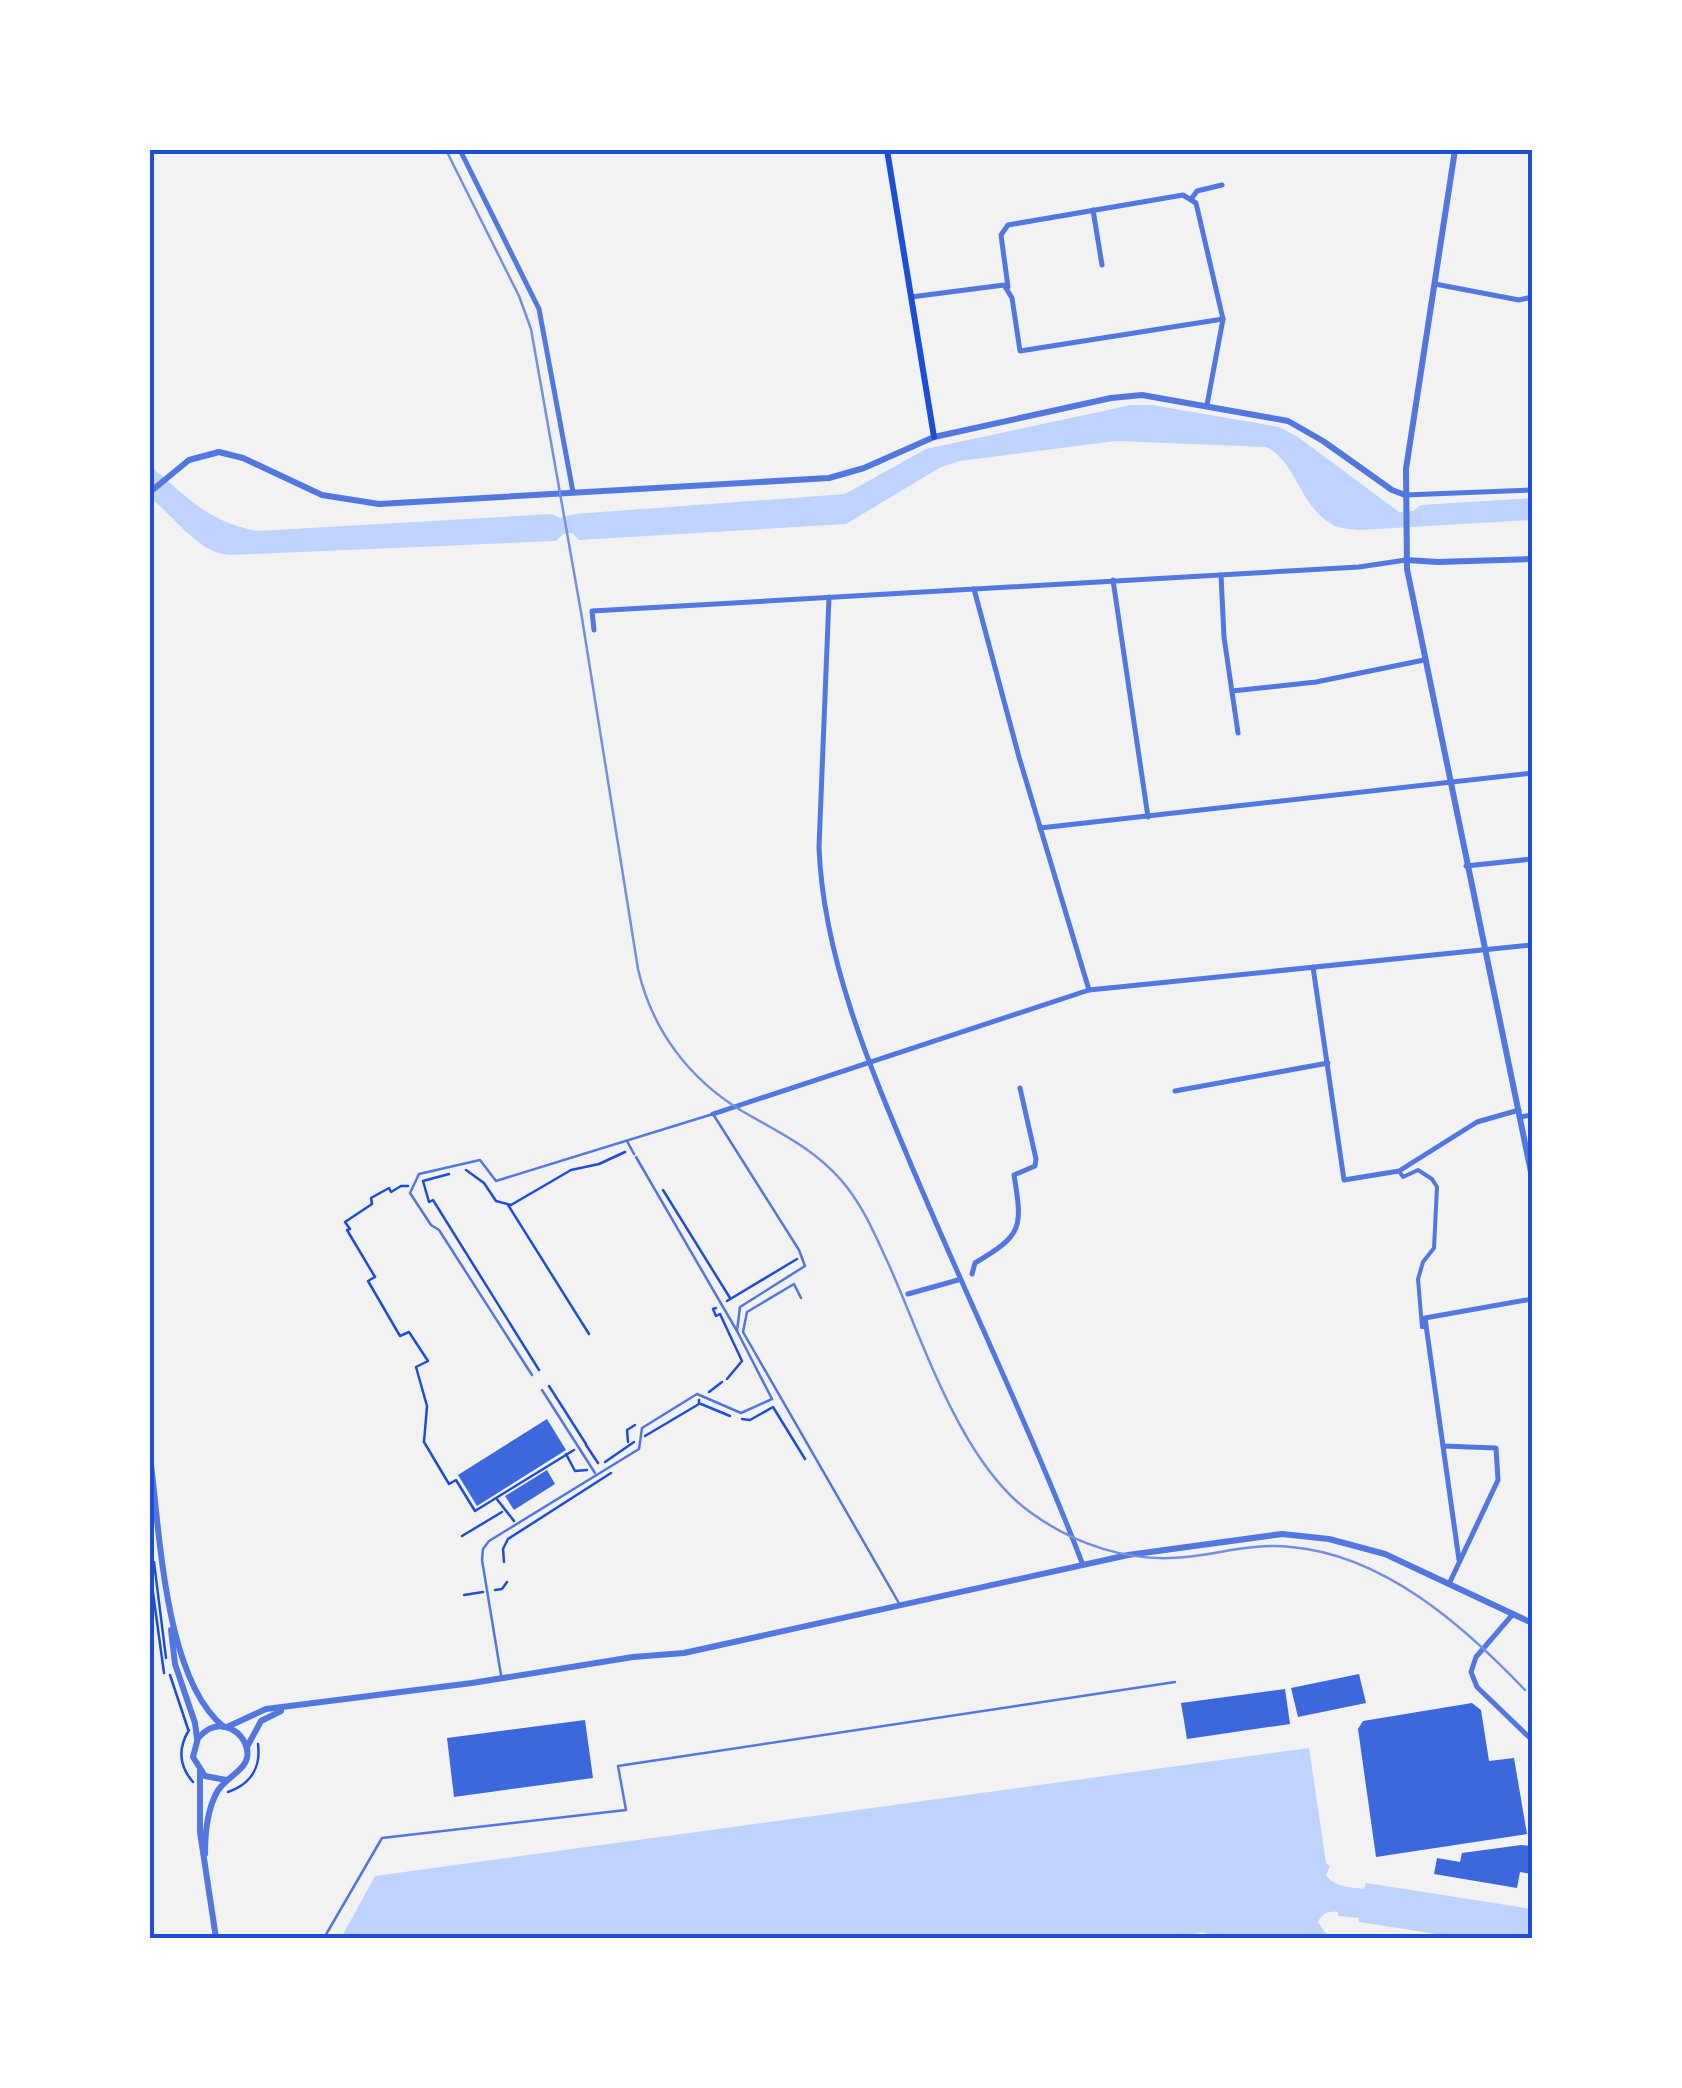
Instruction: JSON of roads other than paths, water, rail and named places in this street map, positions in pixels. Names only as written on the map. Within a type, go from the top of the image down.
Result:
[{"type":"main road","points":[[887,150],[934,437]]},
{"type":"street","points":[[460,150],[540,309],[573,492]]},
{"type":"street","points":[[1456,150],[1405,495],[1406,560],[1532,1177]]},
{"type":"street","points":[[1192,198],[1197,191],[1222,185]]},
{"type":"street","points":[[1207,406],[1224,320],[1192,198],[1183,196],[1093,210],[1004,228],[1001,235],[1020,351],[1224,320]]},
{"type":"street","points":[[1093,210],[1102,265]]},
{"type":"street","points":[[911,297],[993,284],[1008,287]]},
{"type":"street","points":[[1435,284],[1518,300],[1532,297]]},
{"type":"street","points":[[150,492],[175,470],[204,454],[229,453],[322,495],[372,504],[829,478],[864,468],[934,437],[1119,396],[1150,396],[1280,418],[1298,425],[1405,495],[1532,490]]},
{"type":"street","points":[[594,630],[592,611],[1369,566],[1406,560],[1532,559]]},
{"type":"street","points":[[1221,575],[1224,637],[1238,733]]},
{"type":"street","points":[[1113,580],[1148,817]]},
{"type":"street","points":[[974,588],[1089,990]]},
{"type":"street","points":[[829,597],[820,871],[828,923],[867,1062],[1083,1565]]},
{"type":"street","points":[[1232,692],[1316,682],[1424,660]]},
{"type":"street","points":[[1040,828],[1532,773]]},
{"type":"street","points":[[1466,866],[1532,859]]},
{"type":"street","points":[[713,1114],[1089,990],[1532,944]]},
{"type":"street","points":[[1313,967],[1344,1180],[1399,1171],[1477,1122],[1532,1115]]},
{"type":"street","points":[[1175,1091],[1328,1063]]},
{"type":"street","points":[[972,1274],[975,1263],[1012,1238],[1020,1213],[1014,1175],[1034,1166],[1036,1158],[1020,1088]]},
{"type":"street","points":[[1399,1171],[1403,1177],[1418,1170],[1437,1187],[1434,1248],[1423,1262],[1418,1279],[1422,1327],[1426,1327]]},
{"type":"street","points":[[908,1294],[960,1279]]},
{"type":"street","points":[[1459,1560],[1425,1318],[1532,1299]]},
{"type":"street","points":[[1443,1446],[1496,1448],[1498,1480],[1448,1584]]},
{"type":"street","points":[[150,1456],[171,1609],[174,1664],[196,1723],[193,1757],[200,1771],[212,1780],[226,1780],[238,1774],[253,1732],[265,1718],[291,1708]]},
{"type":"street","points":[[197,1740],[206,1730],[226,1727],[260,1710],[676,1654],[1083,1565],[1232,1538],[1295,1535],[1368,1548],[1532,1623]]},
{"type":"street","points":[[171,1609],[188,1675],[207,1711],[240,1735],[246,1748]]},
{"type":"street","points":[[1513,1614],[1476,1657],[1471,1677],[1532,1740]]},
{"type":"street","points":[[200,1771],[200,1828],[216,1938]]},
{"type":"street","points":[[205,1854],[209,1816],[217,1792],[226,1780]]},
{"type":"lane","points":[[532,1374],[439,1230],[410,1194],[419,1174],[480,1160],[496,1181],[713,1114],[799,1250],[804,1266],[740,1308],[737,1331]]},
{"type":"lane","points":[[502,1677],[482,1554],[489,1541],[638,1448],[642,1428],[697,1394],[741,1413],[772,1399],[626,1140]]},
{"type":"lane","points":[[802,1298],[794,1284],[778,1293],[746,1312],[743,1332],[901,1606]]},
{"type":"lane","points":[[542,1390],[596,1475]]},
{"type":"lane","points":[[324,1938],[382,1838],[626,1810],[618,1766],[1175,1682]]},
{"type":"water","points":[[1131,405],[1152,405],[1279,427],[1399,512],[1413,511],[1421,505],[1532,498],[1532,520],[1341,528],[1323,518],[1285,463],[1266,447],[1116,441],[960,461],[941,467],[846,524],[579,540],[572,533],[563,534],[556,541],[230,555],[197,541],[150,498],[150,466],[212,515],[258,531],[552,514],[560,518],[845,494],[926,449]]},
{"type":"water","points":[[1309,1748],[1326,1863],[1330,1866],[1326,1875],[1330,1879],[1349,1887],[1364,1889],[1366,1883],[1532,1909],[1532,1938],[1462,1938],[1359,1922],[1359,1918],[1329,1912],[1318,1922],[1329,1938],[1221,1938],[1202,1932],[1177,1938],[341,1938],[375,1876]]},
{"type":"railway","points":[[446,150],[519,296],[531,329],[638,969],[653,1012],[675,1051],[705,1084],[807,1150],[849,1190],[889,1265],[930,1364],[964,1432],[1006,1490],[1030,1512],[1065,1534],[1124,1554],[1186,1557],[1278,1546],[1325,1553],[1358,1564],[1390,1579],[1449,1619],[1525,1690]]}]
